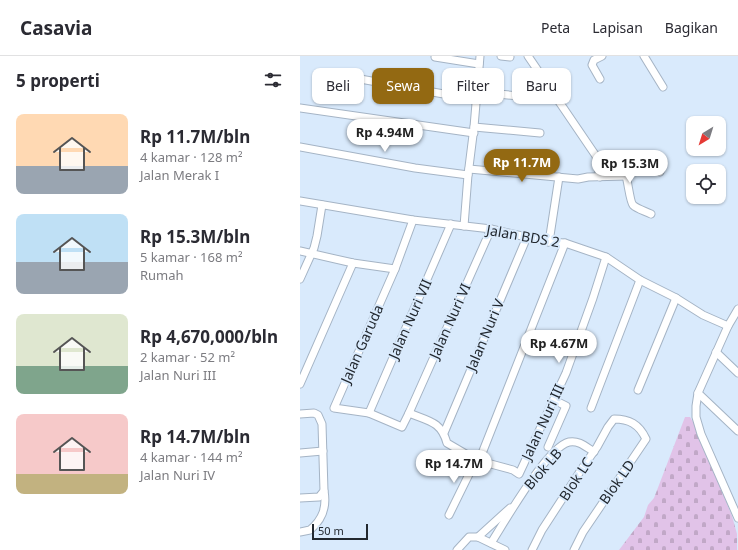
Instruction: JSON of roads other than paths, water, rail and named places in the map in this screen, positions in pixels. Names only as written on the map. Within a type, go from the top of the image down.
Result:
[{"type":"street","points":[[480,56],[480,68]]},
{"type":"street","points":[[501,56],[510,57]]},
{"type":"street","points":[[528,56],[596,156],[600,177]]},
{"type":"street","points":[[600,79],[592,65],[594,60],[602,56]]},
{"type":"street","points":[[644,56],[663,87]]},
{"type":"street","points":[[435,57],[480,64]]},
{"type":"street","points":[[364,80],[442,94]]},
{"type":"street","points":[[464,226],[468,172],[477,104]]},
{"type":"street","points":[[300,108],[474,130],[540,133]]},
{"type":"street","points":[[300,147],[415,168],[578,179],[626,176]]},
{"type":"street","points":[[651,214],[632,204],[626,176],[628,170],[633,166],[645,163],[651,165],[660,172]]},
{"type":"street","points":[[549,242],[559,177]]},
{"type":"street","name":"Jalan BDS 2","points":[[300,201],[413,220],[490,229],[549,242],[565,243],[606,257],[640,280],[676,298],[703,315],[728,326]]},
{"type":"street","points":[[300,279],[317,236],[322,205]]},
{"type":"street","points":[[300,251],[353,263],[395,270],[413,220]]},
{"type":"street","name":"Jalan Nuri VII","points":[[369,413],[451,224]]},
{"type":"street","name":"Jalan Nuri VI","points":[[369,413],[402,427],[490,229]]},
{"type":"street","name":"Jalan Nuri V","points":[[444,433],[527,237]]},
{"type":"street","points":[[449,515],[478,460],[565,243]]},
{"type":"street","name":"Jalan Nuri III","points":[[478,460],[512,470],[518,474],[566,373],[594,298],[606,257]]},
{"type":"street","points":[[300,384],[353,263]]},
{"type":"street","name":"Jalan Garuda","points":[[369,413],[334,408],[395,270]]},
{"type":"street","points":[[590,408],[640,280]]},
{"type":"street","points":[[638,390],[676,298]]},
{"type":"street","points":[[738,309],[728,326],[698,393],[696,406],[696,417],[701,434],[738,518]]},
{"type":"street","points":[[716,352],[738,373]]},
{"type":"street","points":[[698,393],[738,431]]},
{"type":"street","points":[[548,447],[566,406],[554,400]]},
{"type":"street","points":[[300,414],[314,413],[318,415],[322,424],[324,493],[326,502],[320,518],[310,530],[300,532]]},
{"type":"street","points":[[409,413],[438,425],[444,433],[447,442],[478,460]]},
{"type":"street","name":"Blok LC","points":[[532,550],[542,530],[594,452],[608,427],[614,419],[626,419]]},
{"type":"street","name":"Blok LD","points":[[574,550],[583,532],[646,439],[642,430],[626,419]]},
{"type":"street","name":"Blok LB","points":[[491,543],[527,485],[553,453],[568,442],[578,442],[594,452]]},
{"type":"street","points":[[300,453],[323,451]]},
{"type":"street","points":[[300,498],[319,497],[324,493]]},
{"type":"street","name":"Blok LB","points":[[457,550],[469,538],[478,537],[517,501]]},
{"type":"street","points":[[478,537],[505,550]]}]
